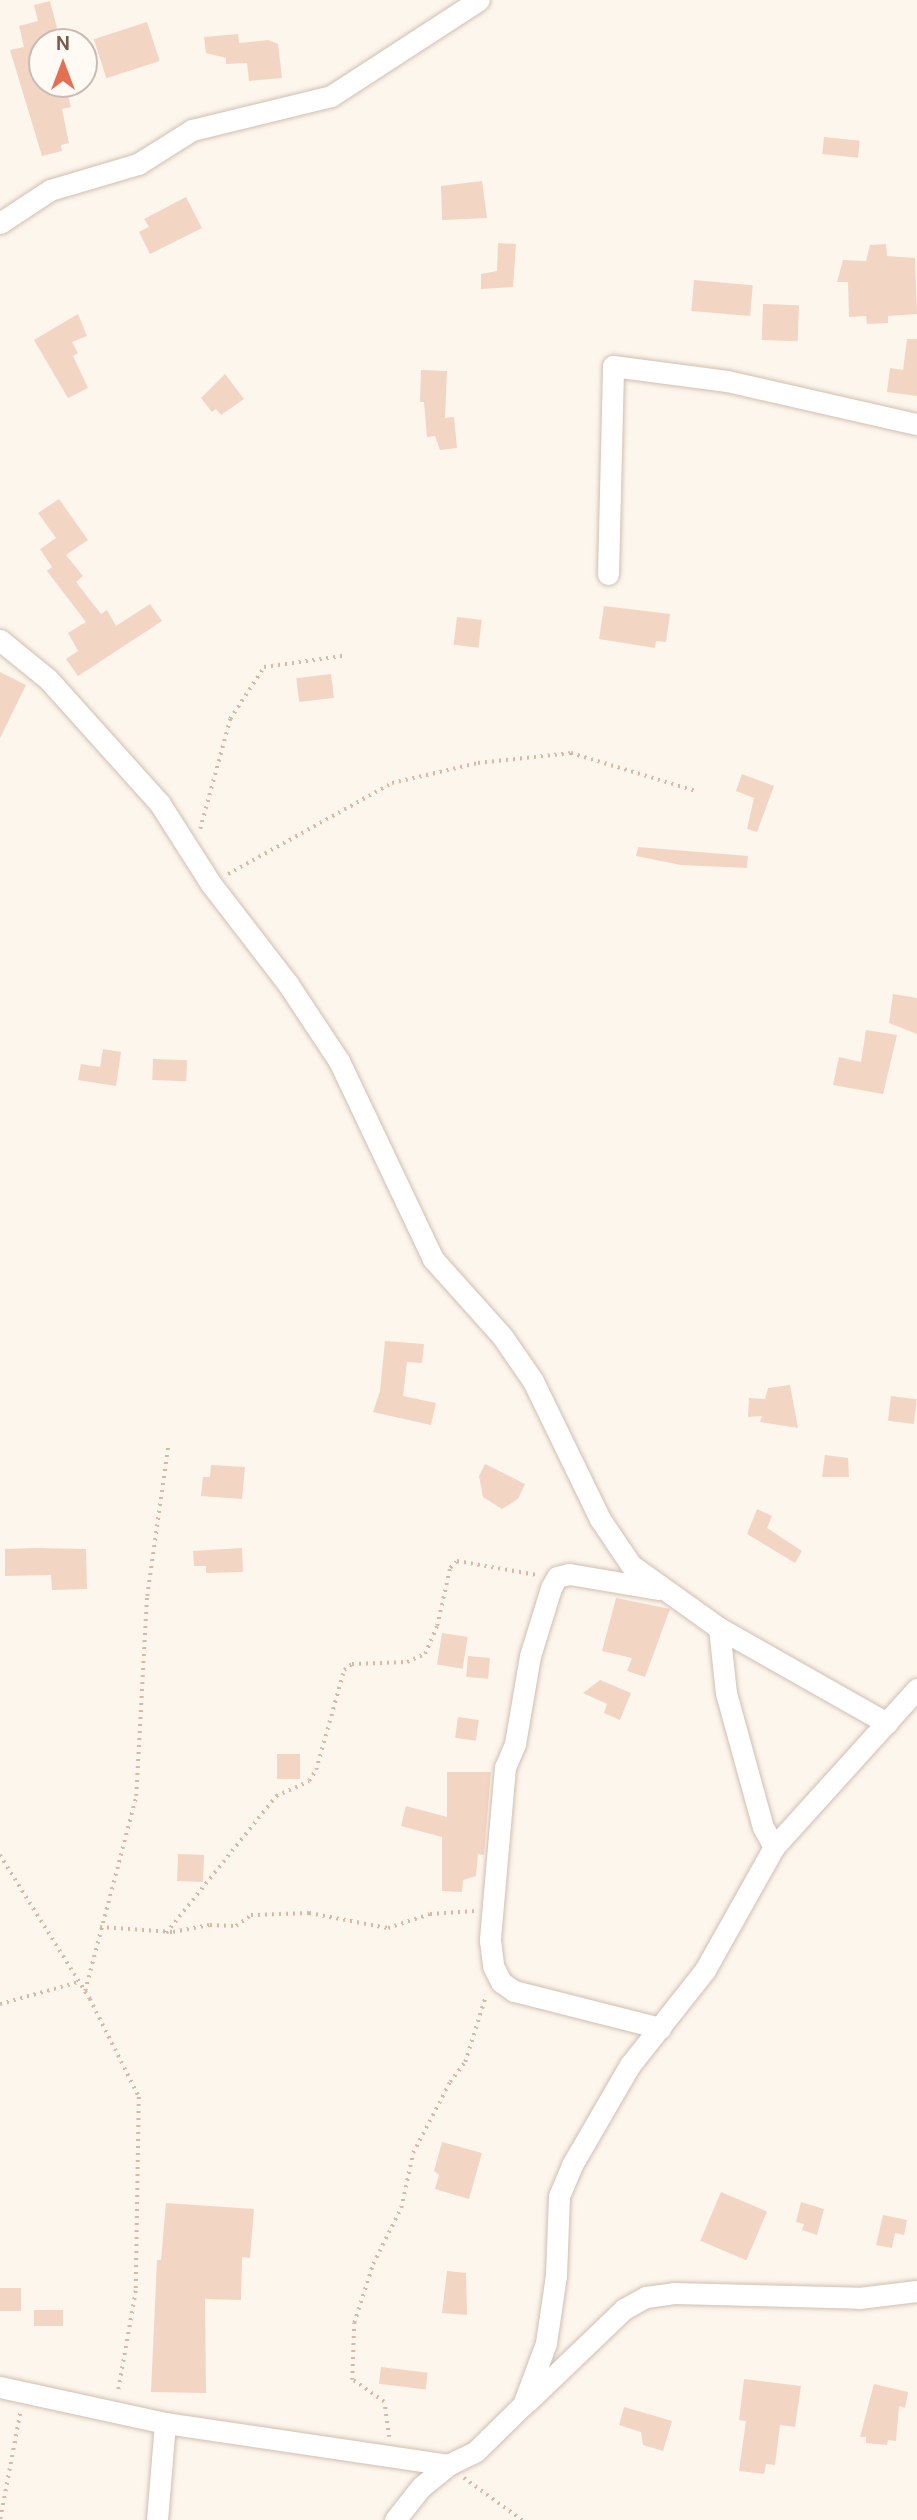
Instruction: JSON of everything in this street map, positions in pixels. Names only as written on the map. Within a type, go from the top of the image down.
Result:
[{"type":"street","points":[[0,223],[50,190],[138,164],[192,130],[331,96],[478,0]]},
{"type":"street","points":[[608,574],[613,366],[727,381],[917,424]]},
{"type":"street","points":[[0,640],[48,679],[160,804],[211,884],[288,984],[339,1060],[433,1259],[502,1336],[533,1381],[618,1548],[663,1590],[719,1628],[887,1723]]},
{"type":"street","points":[[660,2028],[514,1991],[501,1982],[493,1966],[494,1910],[505,1768],[523,1712],[530,1656],[557,1577],[569,1574],[663,1590]]},
{"type":"street","points":[[719,1628],[726,1693],[763,1827],[774,1847]]},
{"type":"street","points":[[523,2405],[546,2343],[556,2275],[559,2196],[630,2064],[705,1970],[774,1847],[809,1803],[917,1689]]},
{"type":"street","points":[[395,2520],[421,2487],[448,2465],[475,2452],[624,2309],[646,2297],[684,2293],[859,2298],[917,2291]]},
{"type":"street","points":[[0,2387],[165,2423],[448,2465]]},
{"type":"street","points":[[157,2520],[165,2423]]},
{"type":"path","points":[[191,850],[230,719],[264,667],[342,656]]},
{"type":"path","points":[[211,884],[287,837],[392,783],[478,764],[571,753],[696,792]]},
{"type":"path","points":[[85,1991],[136,1796],[147,1596],[168,1446]]},
{"type":"path","points":[[166,1933],[276,1796],[309,1781],[316,1770],[344,1670],[352,1664],[407,1662],[425,1654],[438,1626],[450,1568],[457,1561],[557,1577]]},
{"type":"path","points":[[0,1855],[85,1991],[139,2096],[136,2291],[118,2392],[130,2416]]},
{"type":"path","points":[[100,1927],[166,1933],[210,1924],[236,1926],[261,1914],[309,1913],[388,1928],[430,1914],[494,1910]]},
{"type":"path","points":[[390,2457],[384,2402],[352,2380],[354,2323],[373,2264],[401,2208],[413,2153],[450,2082],[465,2062],[493,1966]]},
{"type":"path","points":[[0,2004],[79,1982]]},
{"type":"path","points":[[0,2519],[10,2449],[27,2394]]},
{"type":"path","points":[[448,2465],[522,2520]]},
{"type":"building","points":[[50,1],[57,28],[28,28],[28,98],[69,98],[71,107],[62,109],[69,143],[61,145],[62,151],[42,156],[10,50],[24,47],[19,26],[38,21],[34,5]]},
{"type":"building","points":[[147,22],[160,61],[106,78],[98,52],[98,38]]},
{"type":"building","points":[[238,34],[239,43],[268,40],[278,44],[282,78],[249,81],[247,63],[226,64],[226,58],[206,53],[204,37]]},
{"type":"building","points":[[824,137],[860,141],[858,158],[822,154]]},
{"type":"building","points":[[482,181],[487,218],[442,220],[441,186]]},
{"type":"building","points":[[186,197],[202,228],[150,254],[139,232],[149,227],[144,219]]},
{"type":"building","points":[[498,243],[516,244],[513,287],[481,289],[481,274],[497,271]]},
{"type":"building","points":[[886,244],[887,256],[915,258],[917,314],[888,316],[888,323],[867,324],[866,316],[849,317],[848,282],[837,282],[843,260],[866,261],[870,245]]},
{"type":"building","points":[[694,280],[753,285],[750,316],[691,311]]},
{"type":"building","points":[[763,304],[799,305],[798,341],[762,340]]},
{"type":"building","points":[[78,314],[87,336],[72,342],[78,353],[73,356],[88,388],[68,398],[34,340]]},
{"type":"building","points":[[907,339],[917,339],[917,396],[887,392],[890,368],[903,370]]},
{"type":"building","points":[[421,370],[447,371],[445,418],[454,417],[457,448],[440,450],[435,436],[427,437],[424,402],[420,402]]},
{"type":"building","points":[[225,374],[244,399],[221,415],[216,409],[212,412],[201,398]]},
{"type":"building","points":[[59,499],[88,540],[66,555],[83,576],[76,582],[101,614],[107,610],[116,626],[150,604],[162,621],[78,676],[66,659],[78,651],[68,633],[86,622],[47,571],[52,567],[40,549],[56,538],[38,513]]},
{"type":"building","points":[[604,606],[670,614],[666,642],[656,641],[655,648],[599,639]]},
{"type":"building","points":[[457,617],[482,620],[478,648],[454,645]]},
{"type":"building","points":[[0,672],[26,685],[0,738]]},
{"type":"building","points":[[331,674],[334,698],[299,702],[296,678]]},
{"type":"building","points":[[742,774],[774,786],[757,832],[747,829],[754,798],[736,791]]},
{"type":"building","points":[[638,847],[748,856],[747,868],[681,865],[636,856]]},
{"type":"building","points":[[893,994],[917,998],[917,1034],[889,1023]]},
{"type":"building","points":[[866,1030],[897,1035],[883,1094],[833,1085],[839,1057],[861,1062]]},
{"type":"building","points":[[103,1049],[121,1052],[116,1086],[78,1080],[81,1064],[100,1067]]},
{"type":"building","points":[[153,1059],[187,1060],[186,1081],[152,1080]]},
{"type":"building","points":[[385,1341],[424,1344],[422,1363],[407,1362],[403,1396],[436,1403],[431,1425],[373,1412],[380,1391]]},
{"type":"building","points":[[790,1385],[798,1428],[760,1422],[762,1416],[748,1417],[749,1398],[765,1399],[768,1388]]},
{"type":"building","points":[[891,1396],[917,1399],[914,1424],[888,1421]]},
{"type":"building","points":[[825,1455],[848,1458],[849,1477],[822,1477]]},
{"type":"building","points":[[485,1464],[525,1484],[518,1499],[502,1509],[483,1497],[479,1476]]},
{"type":"building","points":[[211,1465],[245,1467],[242,1499],[201,1496],[203,1477],[210,1477]]},
{"type":"building","points":[[757,1509],[772,1516],[767,1528],[802,1551],[795,1563],[747,1534]]},
{"type":"building","points":[[242,1548],[243,1572],[206,1573],[206,1566],[194,1566],[193,1551]]},
{"type":"building","points":[[5,1549],[86,1549],[87,1589],[52,1590],[51,1575],[5,1576]]},
{"type":"building","points":[[616,1598],[670,1609],[645,1677],[627,1671],[632,1658],[602,1651]]},
{"type":"building","points":[[442,1633],[468,1637],[463,1669],[437,1665]]},
{"type":"building","points":[[468,1656],[490,1658],[488,1679],[466,1677]]},
{"type":"building","points":[[600,1680],[631,1693],[620,1720],[604,1713],[607,1704],[583,1693]]},
{"type":"building","points":[[458,1717],[479,1720],[476,1741],[455,1738]]},
{"type":"building","points":[[277,1754],[300,1754],[300,1779],[277,1779]]},
{"type":"building","points":[[447,1772],[491,1772],[484,1855],[478,1854],[476,1876],[463,1880],[462,1892],[442,1891],[442,1837],[401,1826],[406,1806],[447,1817]]},
{"type":"building","points":[[178,1854],[204,1855],[203,1882],[177,1881]]},
{"type":"building","points":[[442,2142],[482,2153],[469,2199],[435,2189],[439,2175],[434,2171]]},
{"type":"building","points":[[721,2192],[767,2212],[746,2260],[700,2241]]},
{"type":"building","points":[[801,2202],[824,2209],[817,2235],[802,2230],[804,2224],[796,2222]]},
{"type":"building","points":[[166,2203],[254,2209],[250,2258],[242,2257],[241,2300],[205,2299],[206,2393],[151,2392],[157,2260],[161,2260]]},
{"type":"building","points":[[883,2215],[907,2220],[904,2235],[895,2233],[892,2248],[876,2245]]},
{"type":"building","points":[[447,2271],[466,2273],[467,2315],[442,2313]]},
{"type":"building","points":[[0,2288],[21,2288],[21,2311],[0,2311]]},
{"type":"building","points":[[34,2310],[63,2310],[63,2326],[34,2326]]},
{"type":"building","points":[[381,2367],[428,2373],[426,2390],[379,2384]]},
{"type":"building","points":[[744,2379],[801,2386],[795,2427],[780,2425],[775,2465],[766,2464],[764,2474],[739,2471],[746,2421],[739,2420]]},
{"type":"building","points":[[874,2384],[908,2392],[905,2408],[899,2406],[896,2441],[888,2440],[887,2445],[866,2443],[866,2437],[860,2437]]},
{"type":"building","points":[[624,2407],[672,2421],[663,2451],[643,2445],[641,2432],[619,2425]]}]
